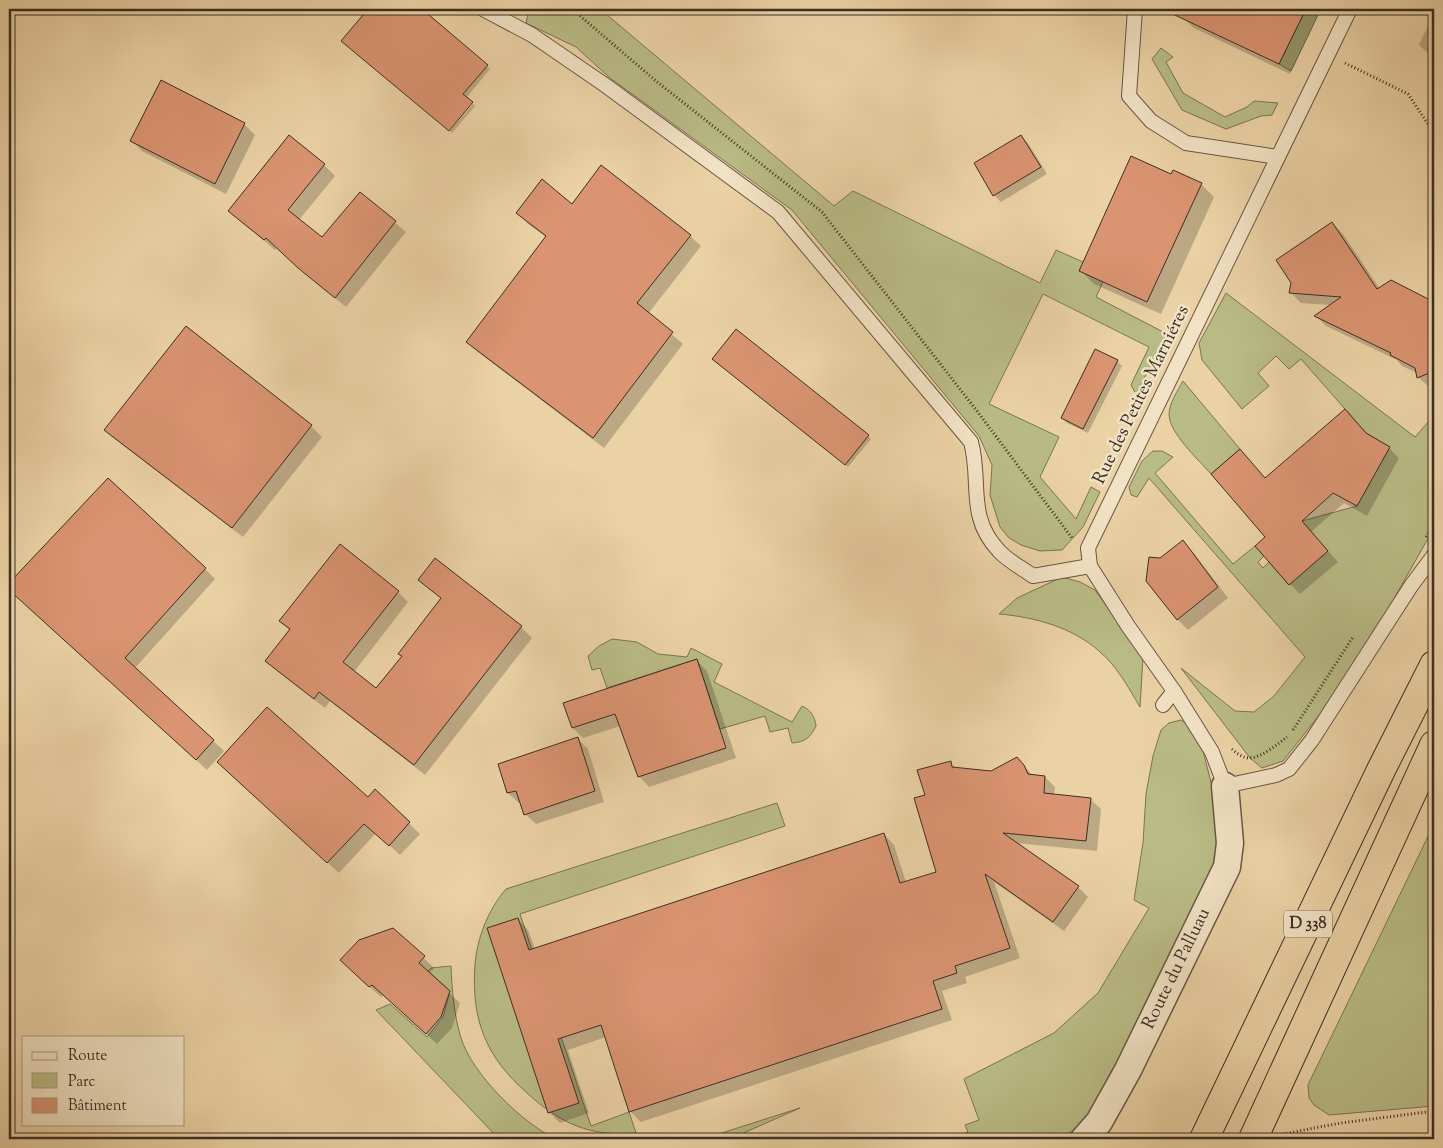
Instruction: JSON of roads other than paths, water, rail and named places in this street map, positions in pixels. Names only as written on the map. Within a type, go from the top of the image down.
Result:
[{"type":"highway","name":"D 338","points":[[1204,1139],[1382,768],[1434,665]]},
{"type":"highway","name":"D 338","points":[[1253,1139],[1434,745]]},
{"type":"street","name":"Route du Palluau","points":[[1084,1139],[1100,1122],[1128,1070],[1227,867],[1230,843],[1225,786]]},
{"type":"lane","points":[[483,9],[532,35],[605,85],[778,212],[971,442],[975,459],[977,513],[986,536],[1000,552],[1033,576],[1090,566],[1128,626],[1174,691],[1212,752],[1225,786],[1276,775],[1289,770],[1312,740],[1411,586],[1434,556]]},
{"type":"lane","points":[[1135,9],[1129,96],[1151,121],[1186,143],[1278,157]]},
{"type":"lane","name":"Rue des Petites Marniéres","points":[[1090,566],[1088,548],[1350,9]]},
{"type":"lane","points":[[1163,704],[1174,691]]}]
